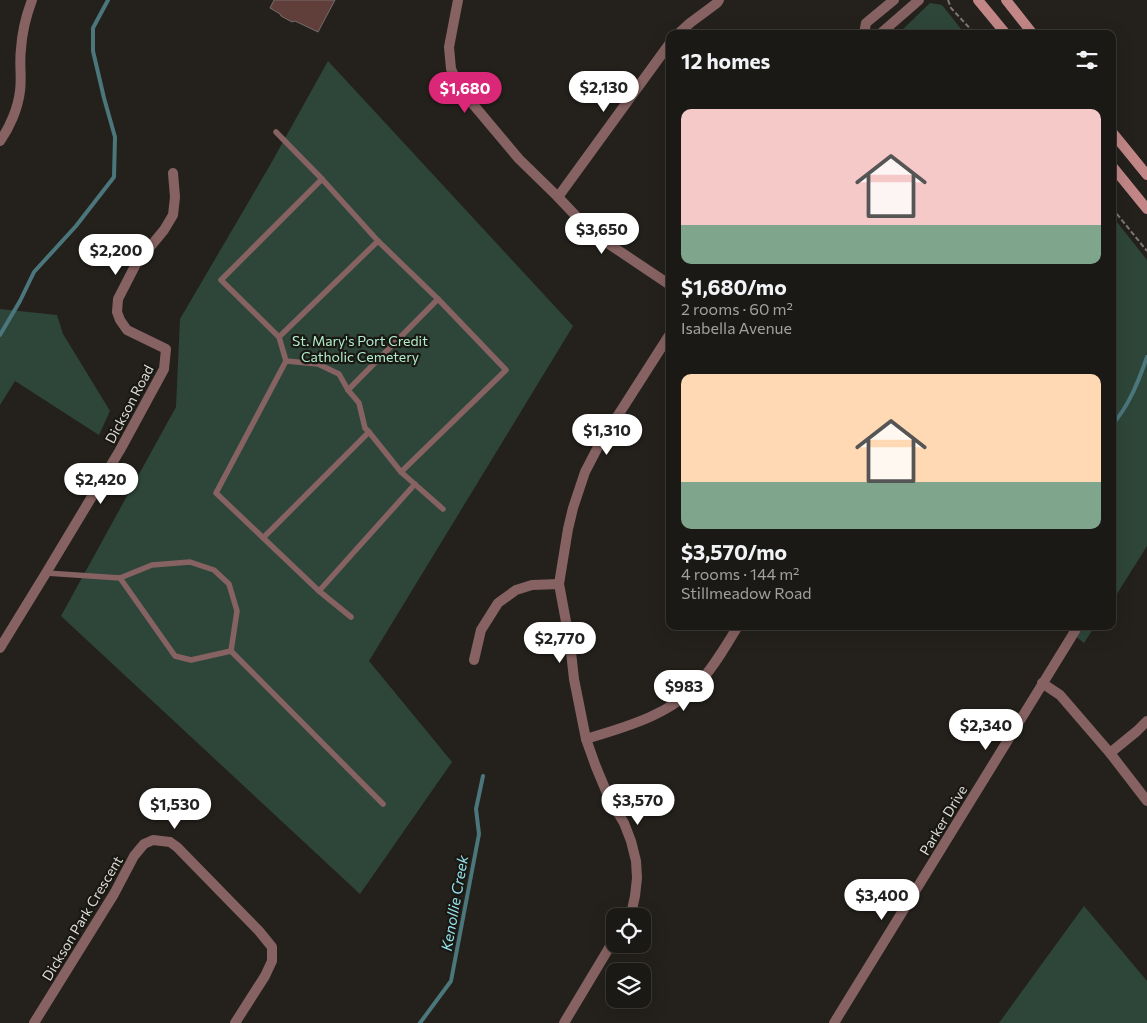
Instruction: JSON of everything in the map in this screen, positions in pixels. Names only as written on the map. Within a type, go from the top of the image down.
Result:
[{"type":"main road","points":[[978,0],[1003,30]]},
{"type":"main road","points":[[1006,0],[1030,30]]},
{"type":"main road","points":[[1116,137],[1147,175]]},
{"type":"main road","points":[[1116,171],[1147,209]]},
{"type":"street","points":[[0,141],[12,119],[20,92],[21,49],[26,16],[32,0]]},
{"type":"street","points":[[458,0],[449,47],[451,69],[461,90],[519,158],[591,232],[666,282]]},
{"type":"street","points":[[682,30],[719,0]]},
{"type":"street","points":[[865,30],[866,23],[894,0]]},
{"type":"street","points":[[885,30],[919,0]]},
{"type":"street","points":[[558,197],[666,48]]},
{"type":"street","name":"Dickson Road","points":[[0,648],[120,450],[164,369],[166,349],[127,330],[117,312],[118,299],[136,264],[174,215],[173,173]]},
{"type":"street","points":[[632,908],[637,878],[636,861],[624,823],[610,798],[586,739],[574,679],[560,584],[568,529],[585,472],[599,446],[666,340]]},
{"type":"street","points":[[474,660],[480,630],[498,603],[516,590],[532,585],[560,584]]},
{"type":"street","points":[[586,739],[642,721],[680,700],[698,684],[735,630]]},
{"type":"street","name":"Parker Drive","points":[[834,1023],[1075,631]]},
{"type":"street","points":[[1042,683],[1060,695],[1110,753],[1147,801]]},
{"type":"street","points":[[1110,753],[1147,721]]},
{"type":"street","name":"Dickson Park Crescent","points":[[34,1023],[114,894],[134,856],[144,844],[152,840],[170,842],[177,847],[272,946],[272,961],[265,976],[235,1023]]},
{"type":"street","points":[[564,1023],[606,953]]},
{"type":"lane","points":[[276,132],[378,241],[438,299],[506,370],[401,472]]},
{"type":"lane","points":[[322,179],[221,280],[279,337],[286,361],[216,493],[319,591],[350,617]]},
{"type":"lane","points":[[279,337],[378,241]]},
{"type":"lane","points":[[348,390],[438,299]]},
{"type":"lane","points":[[286,361],[318,364],[339,374],[348,390],[359,403],[364,428],[401,472],[443,510]]},
{"type":"lane","points":[[264,538],[368,432]]},
{"type":"lane","points":[[319,591],[415,484]]},
{"type":"lane","points":[[46,574],[120,578],[152,565],[190,562],[214,570],[229,584],[237,611],[231,651]]},
{"type":"lane","points":[[120,578],[175,656],[191,660],[231,651]]},
{"type":"lane","points":[[231,651],[383,804]]},
{"type":"path","points":[[948,0],[951,8],[971,30]]},
{"type":"path","points":[[1116,213],[1147,251]]},
{"type":"green space","points":[[930,3],[942,5],[962,30],[902,30]]},
{"type":"green space","name":"St. Mary's Port Credit Catholic Cemetery","points":[[328,61],[573,326],[369,661],[452,762],[360,894],[61,616],[176,407],[180,319],[269,167]]},
{"type":"green space","points":[[1116,221],[1147,260],[1147,546],[1116,595]]},
{"type":"green space","points":[[0,309],[57,315],[63,334],[110,411],[99,435],[15,381],[0,405]]},
{"type":"green space","points":[[1067,630],[1092,630],[1084,643]]},
{"type":"green space","points":[[1084,906],[1147,981],[1147,1023],[999,1023]]},
{"type":"building","points":[[274,0],[335,0],[318,32],[295,21],[292,22],[270,8]]},
{"type":"waterway","points":[[0,335],[34,272],[76,226],[114,177],[115,137],[93,51],[93,28],[108,0]]},
{"type":"waterway","name":"Kenollie Creek","points":[[1116,420],[1137,384],[1147,357]]},
{"type":"waterway","name":"Kenollie Creek","points":[[420,1023],[451,981],[479,834],[476,809],[483,776]]}]
